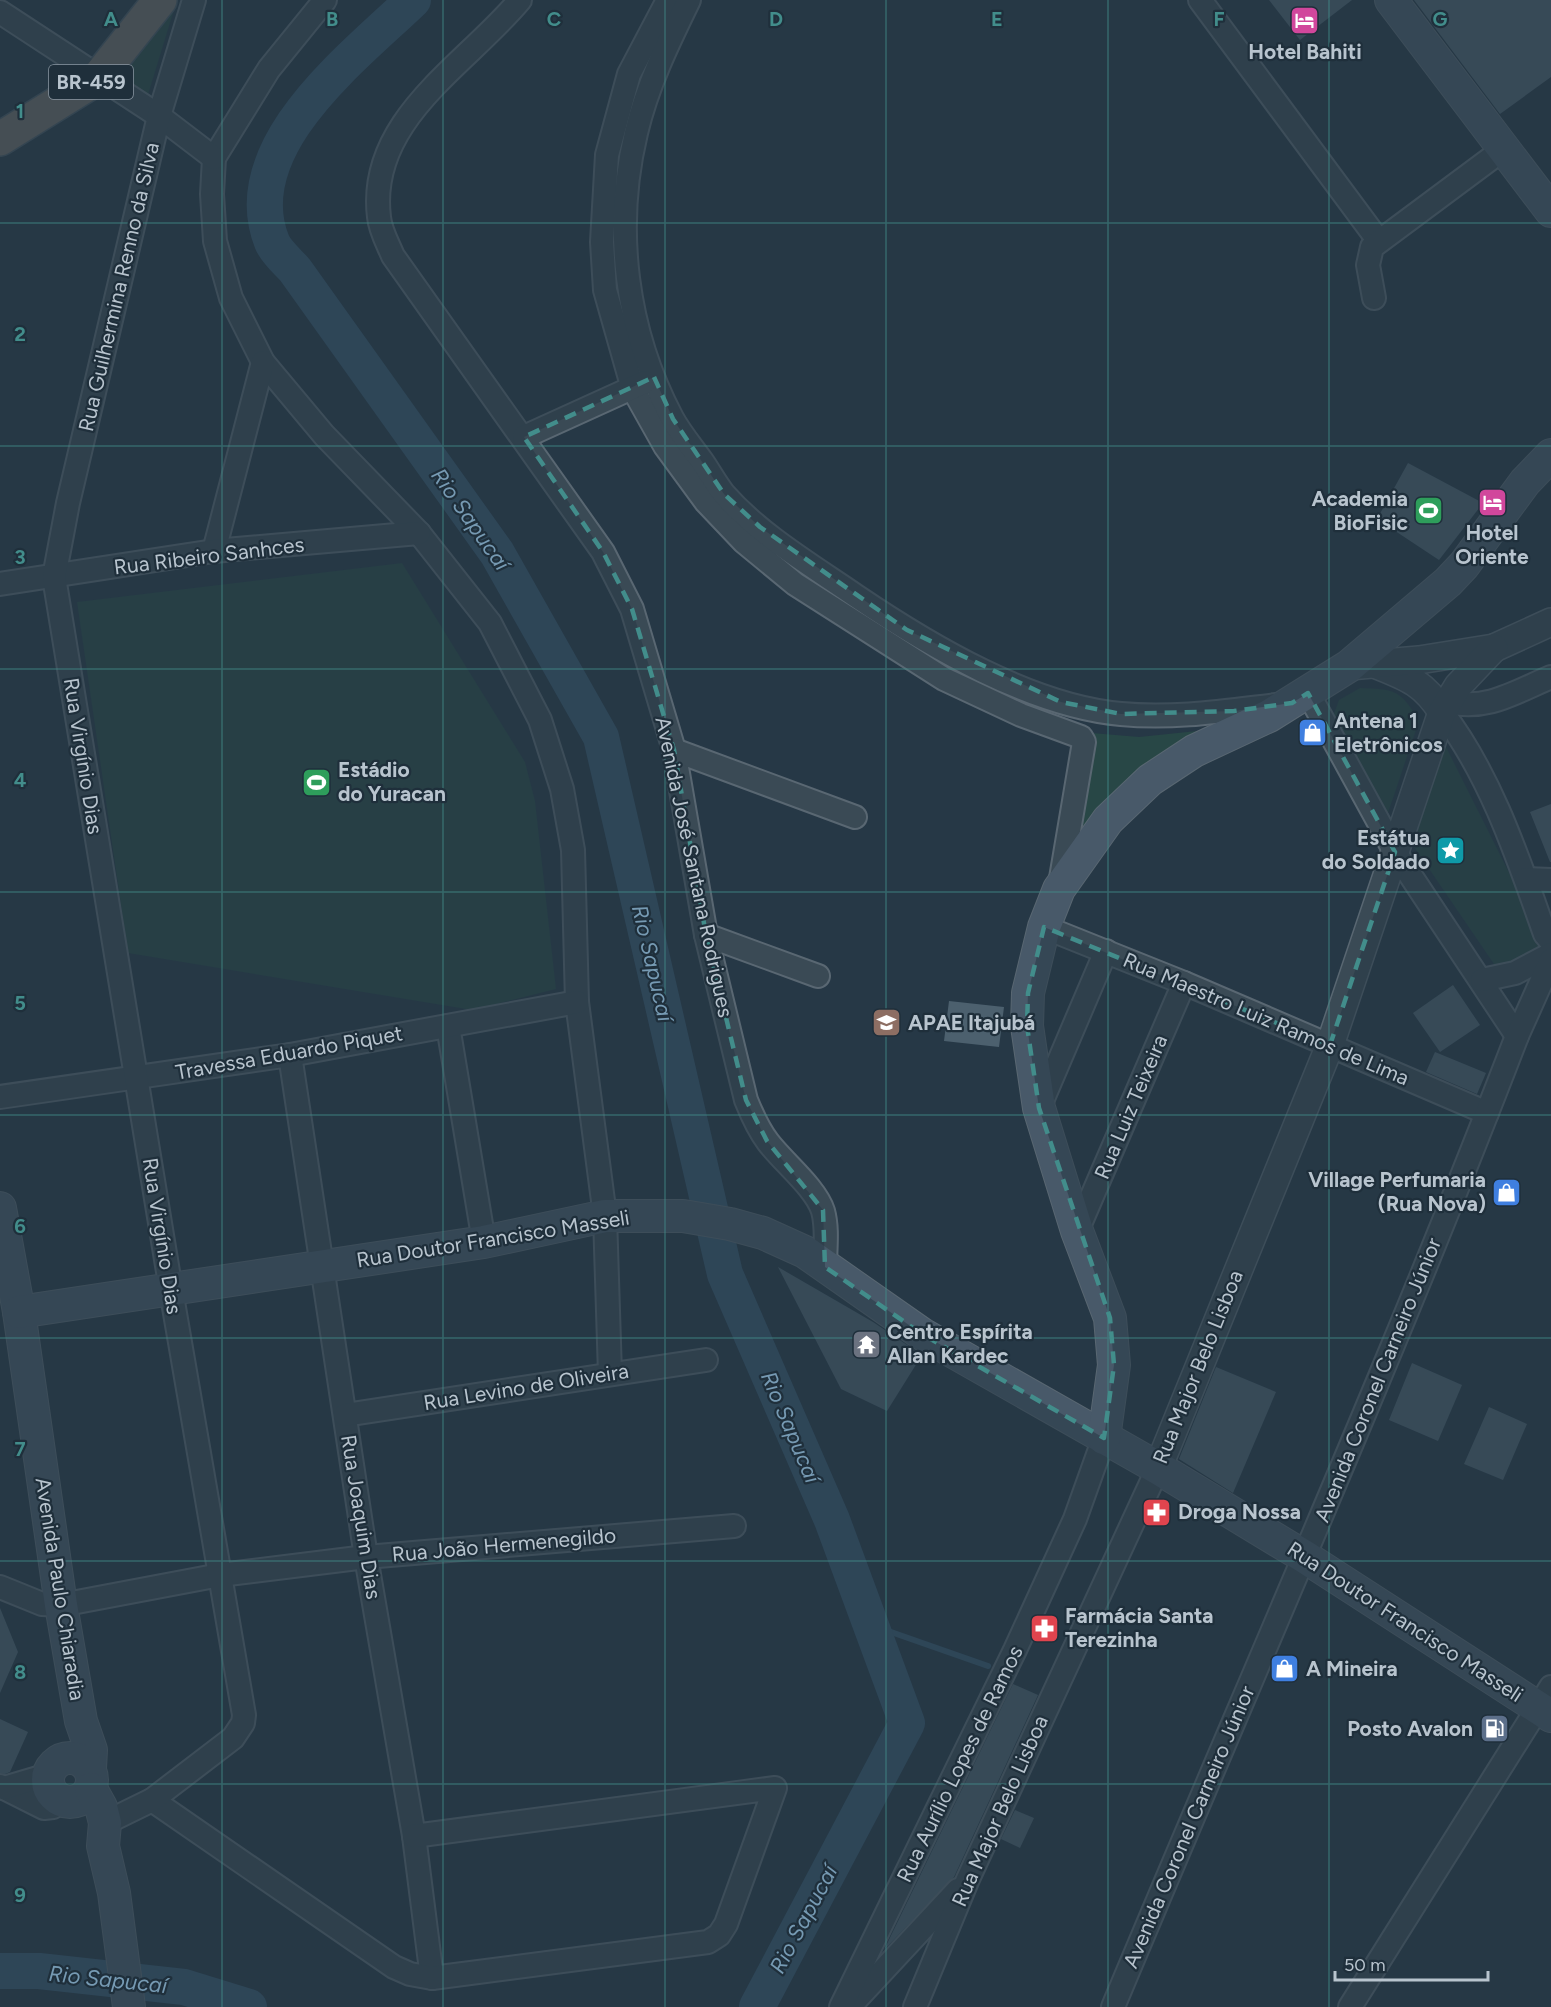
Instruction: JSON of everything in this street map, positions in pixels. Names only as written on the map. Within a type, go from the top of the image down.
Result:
[{"type":"highway","name":"BR-459","points":[[0,139],[98,78],[160,0]]},
{"type":"main road","points":[[1391,0],[1551,211]]},
{"type":"main road","name":"Rua Aurílio Lopes de Ramos","points":[[1104,1438],[1114,1365],[1110,1318],[1077,1231],[1039,1108],[1027,1026],[1028,993],[1044,927],[1059,889],[1108,820],[1150,780],[1194,751],[1361,665],[1464,565],[1526,482],[1551,455]]},
{"type":"main road","name":"Avenida Paulo Chiaradia","points":[[0,1208],[9,1313],[81,1721],[70,1782]]},
{"type":"main road","name":"Rua Doutor Francisco Masseli","points":[[9,1313],[484,1242],[620,1216],[683,1216],[730,1224],[763,1233],[815,1260],[922,1334],[1158,1468],[1547,1704]]},
{"type":"main road","points":[[70,1782],[78,1823],[104,1834],[129,2007]]},
{"type":"street","name":"Rua Guilhermina Renno da Silva","points":[[54,577],[68,503],[159,116],[194,0]]},
{"type":"street","name":"Avenida José Santana Rodrigues","points":[[520,0],[414,106],[389,149],[378,180],[379,219],[393,256],[524,437],[603,552],[632,609],[674,750],[705,935],[746,1100],[754,1122],[767,1141],[816,1197],[823,1210],[826,1226],[815,1260]]},
{"type":"street","points":[[668,0],[629,74],[607,155],[602,242],[605,290],[633,388],[665,446],[706,502],[744,542],[795,584],[944,679],[1021,715],[1077,734],[1084,742],[1059,889]]},
{"type":"street","points":[[689,0],[658,64],[636,133],[626,194],[624,259],[636,322],[654,377],[673,419],[718,484],[760,527],[907,630],[987,671],[1061,702],[1121,714],[1185,715],[1300,698],[1395,852],[1517,1036]]},
{"type":"street","points":[[1200,0],[1378,240]]},
{"type":"street","points":[[313,4],[269,69],[214,158],[212,194],[215,242],[231,297],[263,362],[324,435],[419,533],[490,623],[540,720],[562,789],[573,850],[577,1002],[620,1216],[610,1374]]},
{"type":"street","points":[[0,12],[159,116],[214,158]]},
{"type":"street","points":[[1374,298],[1368,265],[1372,247],[1378,240],[1504,148]]},
{"type":"street","points":[[214,551],[263,362]]},
{"type":"street","points":[[524,437],[654,377]]},
{"type":"street","name":"Rua Ribeiro Sanhces","points":[[0,584],[214,551],[419,533]]},
{"type":"street","name":"Rua Virgínio Dias","points":[[54,577],[243,1723],[233,1738],[104,1834]]},
{"type":"street","points":[[1361,665],[1494,648],[1551,622]]},
{"type":"street","name":"Rua Major Belo Lisboa","points":[[915,2007],[968,1879],[1158,1468],[1330,1046],[1445,707],[1458,686],[1494,648]]},
{"type":"street","points":[[1361,665],[1416,682],[1445,707],[1476,763],[1526,879],[1545,934],[1551,941]]},
{"type":"street","points":[[1445,707],[1484,705],[1551,677]]},
{"type":"street","points":[[674,750],[855,818]]},
{"type":"street","points":[[1526,879],[1551,879]]},
{"type":"street","name":"Rua Maestro Luiz Ramos de Lima","points":[[1044,927],[1184,983],[1487,1113]]},
{"type":"street","points":[[705,935],[818,976]]},
{"type":"street","points":[[1039,1108],[1106,951]]},
{"type":"street","points":[[1482,980],[1515,973],[1551,954]]},
{"type":"street","name":"Avenida Coronel Carneiro Júnior","points":[[1113,2007],[1305,1557],[1517,1036],[1546,988],[1551,960]]},
{"type":"street","name":"Rua Luiz Teixeira","points":[[1077,1231],[1184,983]]},
{"type":"street","name":"Travessa Eduardo Piquet","points":[[0,1097],[290,1055],[577,1002]]},
{"type":"street","points":[[448,1026],[484,1242]]},
{"type":"street","name":"Rua Joaquim Dias","points":[[290,1055],[324,1267],[366,1557],[414,1836],[432,1978]]},
{"type":"street","name":"Rua Levino de Oliveira","points":[[345,1415],[706,1360]]},
{"type":"street","name":"Rua Aurílio Lopes de Ramos","points":[[842,2007],[1016,1650],[1075,1519],[1104,1438]]},
{"type":"street","name":"Rua João Hermenegildo","points":[[61,1605],[220,1575],[366,1557],[734,1526]]},
{"type":"street","points":[[0,1587],[42,1604],[61,1605]]},
{"type":"street","points":[[1350,2007],[1547,1704]]},
{"type":"street","points":[[2,1787],[70,1782]]},
{"type":"street","points":[[2,1787],[44,1808],[53,1807],[70,1782]]},
{"type":"street","points":[[152,1800],[394,1967],[410,1974],[432,1978],[708,1942],[719,1935],[726,1924],[775,1788],[414,1836]]},
{"type":"street","points":[[849,2007],[968,1879]]},
{"type":"highlighted area","points":[[654,377],[673,419],[724,494],[760,527],[907,630],[1061,702],[1121,714],[1234,711],[1292,703],[1308,693],[1395,852],[1330,1045],[1044,927],[1028,993],[1027,1026],[1039,1108],[1110,1318],[1114,1365],[1104,1438],[922,1334],[825,1267],[823,1210],[767,1141],[746,1100],[706,935],[674,750],[632,609],[603,552],[524,437]]},
{"type":"green space","points":[[170,0],[177,0],[147,98],[115,76]]},
{"type":"green space","name":"Estádio do Yuracan","points":[[402,563],[525,762],[535,801],[556,989],[472,1010],[128,953],[77,602]]},
{"type":"green space","points":[[1360,688],[1381,689],[1396,693],[1407,703],[1419,721],[1386,819],[1331,722],[1339,700]]},
{"type":"green space","points":[[1197,731],[1126,782],[1076,845],[1092,733],[1139,737]]},
{"type":"green space","points":[[1443,741],[1543,940],[1528,965],[1498,970],[1410,841]]},
{"type":"building","name":"Hotel Bahiti","points":[[1269,0],[1352,0],[1300,40]]},
{"type":"building","points":[[1414,0],[1551,0],[1551,77],[1500,114]]},
{"type":"building","name":"Academia BioFisic","points":[[1408,463],[1483,503],[1439,560],[1377,519]]},
{"type":"building","points":[[1551,804],[1551,862],[1550,862],[1530,812]]},
{"type":"building","points":[[1453,985],[1480,1025],[1440,1052],[1413,1013]]},
{"type":"building","points":[[949,1001],[1004,1007],[999,1047],[944,1041]]},
{"type":"building","points":[[1435,1052],[1486,1073],[1477,1094],[1426,1072]]},
{"type":"building","name":"Centro Espírita Allan Kardec","points":[[778,1267],[873,1322],[922,1355],[887,1411],[841,1389]]},
{"type":"building","points":[[1412,1363],[1462,1385],[1438,1441],[1389,1420]]},
{"type":"building","points":[[1216,1367],[1276,1392],[1233,1493],[1179,1459]]},
{"type":"building","points":[[1489,1407],[1527,1424],[1503,1480],[1464,1464]]},
{"type":"building","points":[[0,1608],[18,1652],[0,1693]]},
{"type":"building","points":[[1013,1684],[1038,1695],[954,1877],[884,1950]]},
{"type":"building","points":[[0,1719],[28,1732],[10,1772],[5,1774],[0,1773]]},
{"type":"building","points":[[1015,1810],[1034,1818],[1020,1848],[1001,1839]]},
{"type":"waterway","name":"Rio Sapucaí","points":[[413,0],[332,77],[306,107],[284,139],[270,172],[265,207],[272,242],[295,270],[497,553],[601,737],[725,1274],[832,1520],[907,1723],[757,2007]]},
{"type":"waterway","points":[[871,1625],[988,1666]]},
{"type":"waterway","name":"Rio Sapucaí","points":[[0,1971],[39,1971],[184,1987],[249,2007]]},
{"type":"place","name":"Hotel Bahiti","points":[[1305,21]]},
{"type":"place","name":"Hotel Oriente","points":[[1492,502]]},
{"type":"place","name":"Academia BioFisic","points":[[1429,511]]},
{"type":"place","name":"Antena 1 Eletrônicos","points":[[1313,733]]},
{"type":"place","name":"Estádio do Yuracan","points":[[317,782]]},
{"type":"place","name":"Estátua do Soldado","points":[[1451,850]]},
{"type":"place","name":"APAE Itajubá","points":[[887,1023]]},
{"type":"place","name":"Village Perfumaria (Rua Nova)","points":[[1507,1192]]},
{"type":"place","name":"Centro Espírita Allan Kardec","points":[[866,1344]]},
{"type":"place","name":"Droga Nossa","points":[[1157,1512]]},
{"type":"place","name":"Farmácia Santa Terezinha","points":[[1044,1628]]},
{"type":"place","name":"A Mineira","points":[[1285,1669]]},
{"type":"place","name":"Posto Avalon","points":[[1494,1729]]}]
